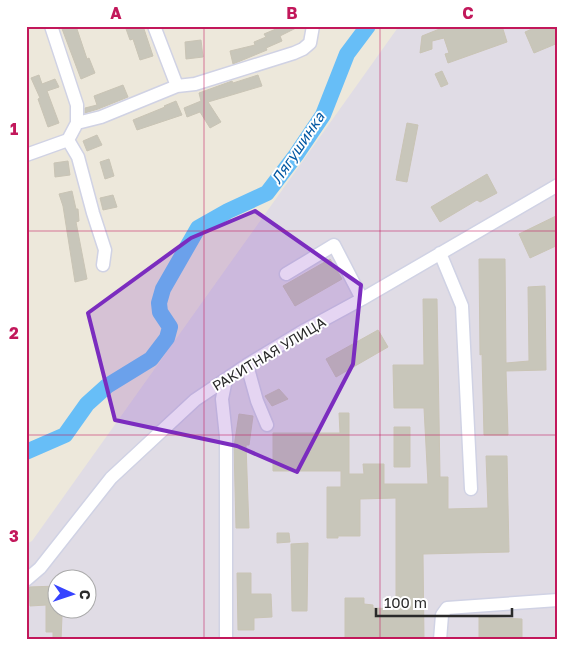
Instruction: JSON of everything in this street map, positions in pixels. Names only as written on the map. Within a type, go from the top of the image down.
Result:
[{"type":"street","points":[[26,155],[68,140],[77,123],[78,105],[51,26]]},
{"type":"street","points":[[154,26],[177,86]]},
{"type":"street","points":[[77,123],[101,117],[177,86],[195,84],[303,49],[310,43],[312,26]]},
{"type":"street","points":[[68,140],[78,157],[105,250],[103,265]]},
{"type":"street","name":"РАКИТНАЯ УЛИЦА","points":[[26,580],[40,568],[111,478],[195,400],[247,365],[305,330],[558,185]]},
{"type":"street","points":[[286,274],[334,245],[362,299]]},
{"type":"street","points":[[440,253],[462,306],[471,489]]},
{"type":"street","points":[[247,365],[266,425]]},
{"type":"street","points":[[226,379],[222,399],[226,437],[226,640]]},
{"type":"street","points":[[440,640],[442,615],[447,608],[558,600]]},
{"type":"highlighted area","points":[[255,211],[361,285],[353,364],[297,472],[237,446],[115,420],[88,313],[191,238]]},
{"type":"shaded area","points":[[399,26],[558,26],[558,640],[26,640],[26,544],[32,541]]},
{"type":"building","points":[[61,26],[76,26],[87,59],[89,58],[95,73],[81,79]]},
{"type":"building","points":[[125,26],[143,26],[153,56],[140,60],[133,39],[130,40]]},
{"type":"building","points":[[283,26],[300,26],[280,36],[282,41],[266,48],[267,50],[233,64],[230,51],[255,45],[254,42],[266,37],[264,34]]},
{"type":"building","points":[[447,26],[502,26],[507,42],[448,63],[445,54],[449,53],[444,38],[432,41],[432,49],[420,53],[422,36]]},
{"type":"building","points":[[539,26],[558,26],[558,43],[534,53],[525,32]]},
{"type":"building","points":[[201,40],[203,57],[186,59],[185,42]]},
{"type":"building","points":[[442,71],[448,84],[441,87],[435,74]]},
{"type":"building","points":[[39,75],[42,84],[55,79],[59,87],[47,91],[59,123],[48,127],[38,99],[40,98],[31,78]]},
{"type":"building","points":[[258,75],[262,86],[208,102],[221,122],[210,128],[200,112],[187,117],[184,108],[201,101],[199,93],[232,81],[233,83]]},
{"type":"building","points":[[123,85],[128,97],[85,113],[85,108],[97,105],[94,96]]},
{"type":"building","points":[[176,101],[182,115],[137,130],[133,120]]},
{"type":"building","points":[[407,123],[418,125],[407,182],[396,180]]},
{"type":"building","points":[[97,135],[102,145],[87,151],[83,141]]},
{"type":"building","points":[[109,159],[114,176],[105,179],[100,162]]},
{"type":"building","points":[[68,161],[70,175],[55,177],[54,163]]},
{"type":"building","points":[[487,174],[497,193],[480,202],[477,200],[440,222],[431,207]]},
{"type":"building","points":[[72,191],[76,209],[78,209],[79,221],[76,222],[87,279],[75,282],[63,206],[59,194]]},
{"type":"building","points":[[113,195],[117,207],[103,210],[100,198]]},
{"type":"building","points":[[558,215],[558,245],[530,258],[519,234]]},
{"type":"building","points":[[330,259],[342,279],[295,306],[283,286]]},
{"type":"building","points":[[479,259],[505,259],[506,363],[529,361],[528,287],[545,286],[546,370],[506,371],[508,435],[484,435],[482,354],[480,355]]},
{"type":"building","points":[[423,299],[437,299],[440,477],[448,477],[448,509],[488,508],[486,456],[507,456],[509,552],[423,554],[424,640],[345,640],[345,598],[364,598],[364,604],[373,605],[373,608],[396,609],[396,498],[360,499],[360,536],[327,538],[327,487],[341,487],[341,471],[273,471],[273,433],[340,433],[339,413],[349,413],[349,474],[364,474],[363,464],[384,464],[384,484],[428,484],[424,408],[394,408],[393,365],[424,365]]},
{"type":"building","points":[[378,330],[388,347],[336,377],[326,359]]},
{"type":"building","points":[[279,389],[288,399],[272,406],[265,396]]},
{"type":"building","points":[[239,414],[253,416],[249,445],[246,445],[249,528],[236,528],[234,447]]},
{"type":"building","points":[[394,427],[410,427],[410,467],[394,467]]},
{"type":"building","points":[[277,533],[289,533],[290,542],[277,543]]},
{"type":"building","points":[[308,543],[307,611],[292,611],[291,544]]},
{"type":"building","points":[[237,573],[251,573],[251,594],[271,594],[272,617],[254,618],[254,630],[238,630]]},
{"type":"building","points":[[48,586],[48,618],[62,618],[61,640],[53,640],[53,632],[46,632],[46,605],[30,606],[29,587]]},
{"type":"building","points":[[479,617],[522,619],[522,640],[479,640]]},
{"type":"waterway","name":"Лягушинка","points":[[26,452],[65,435],[87,404],[107,386],[151,359],[167,338],[170,327],[160,312],[159,303],[163,289],[198,228],[228,211],[267,193],[323,115],[347,54],[368,26]]}]
